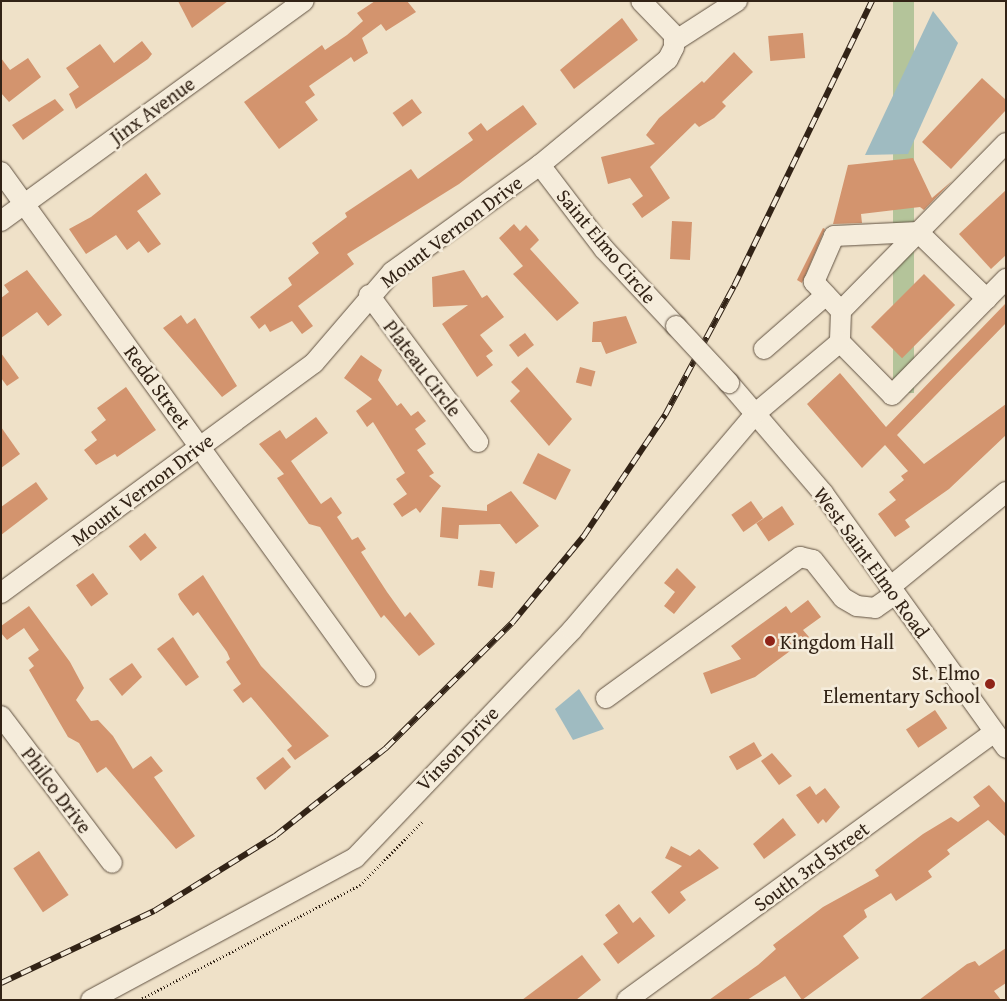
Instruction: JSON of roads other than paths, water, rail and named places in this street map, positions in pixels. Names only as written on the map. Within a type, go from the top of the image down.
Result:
[{"type":"street","name":"Jinx Avenue","points":[[1,221],[23,203],[304,1]]},
{"type":"street","points":[[641,1],[675,41]]},
{"type":"street","name":"Mount Vernon Drive","points":[[1,593],[314,363],[368,295],[404,263],[540,165],[668,59],[675,41],[737,1]]},
{"type":"street","points":[[1006,143],[841,311],[840,342],[892,395],[1006,279]]},
{"type":"street","name":"Saint Elmo Circle","points":[[540,165],[604,249],[729,382]]},
{"type":"street","name":"Redd Street","points":[[1,172],[201,445],[365,676]]},
{"type":"street","points":[[841,311],[814,282],[834,236],[918,232],[986,299]]},
{"type":"street","name":"Plateau Circle","points":[[368,295],[478,442]]},
{"type":"street","points":[[764,349],[826,295]]},
{"type":"street","name":"Vinson Drive","points":[[91,1000],[221,933],[362,852],[572,630],[756,413],[840,342]]},
{"type":"street","name":"West Saint Elmo Road","points":[[729,382],[812,480],[1000,740]]},
{"type":"street","points":[[606,698],[800,557],[813,560],[843,598],[857,606],[875,608],[893,590],[1006,492]]},
{"type":"street","name":"Philco Drive","points":[[1,716],[112,863]]},
{"type":"street","name":"South 3rd Street","points":[[626,1000],[1000,740]]},
{"type":"water","points":[[933,11],[958,43],[908,154],[865,155]]},
{"type":"water","points":[[579,689],[604,729],[573,740],[555,709]]},
{"type":"railway","points":[[1,983],[154,911],[275,836],[386,748],[512,623],[583,537],[665,415],[734,286],[872,1]]},
{"type":"place","name":"Kingdom Hall","points":[[770,641]]},
{"type":"place","name":"St. Elmo Elementary School","points":[[990,684]]}]
